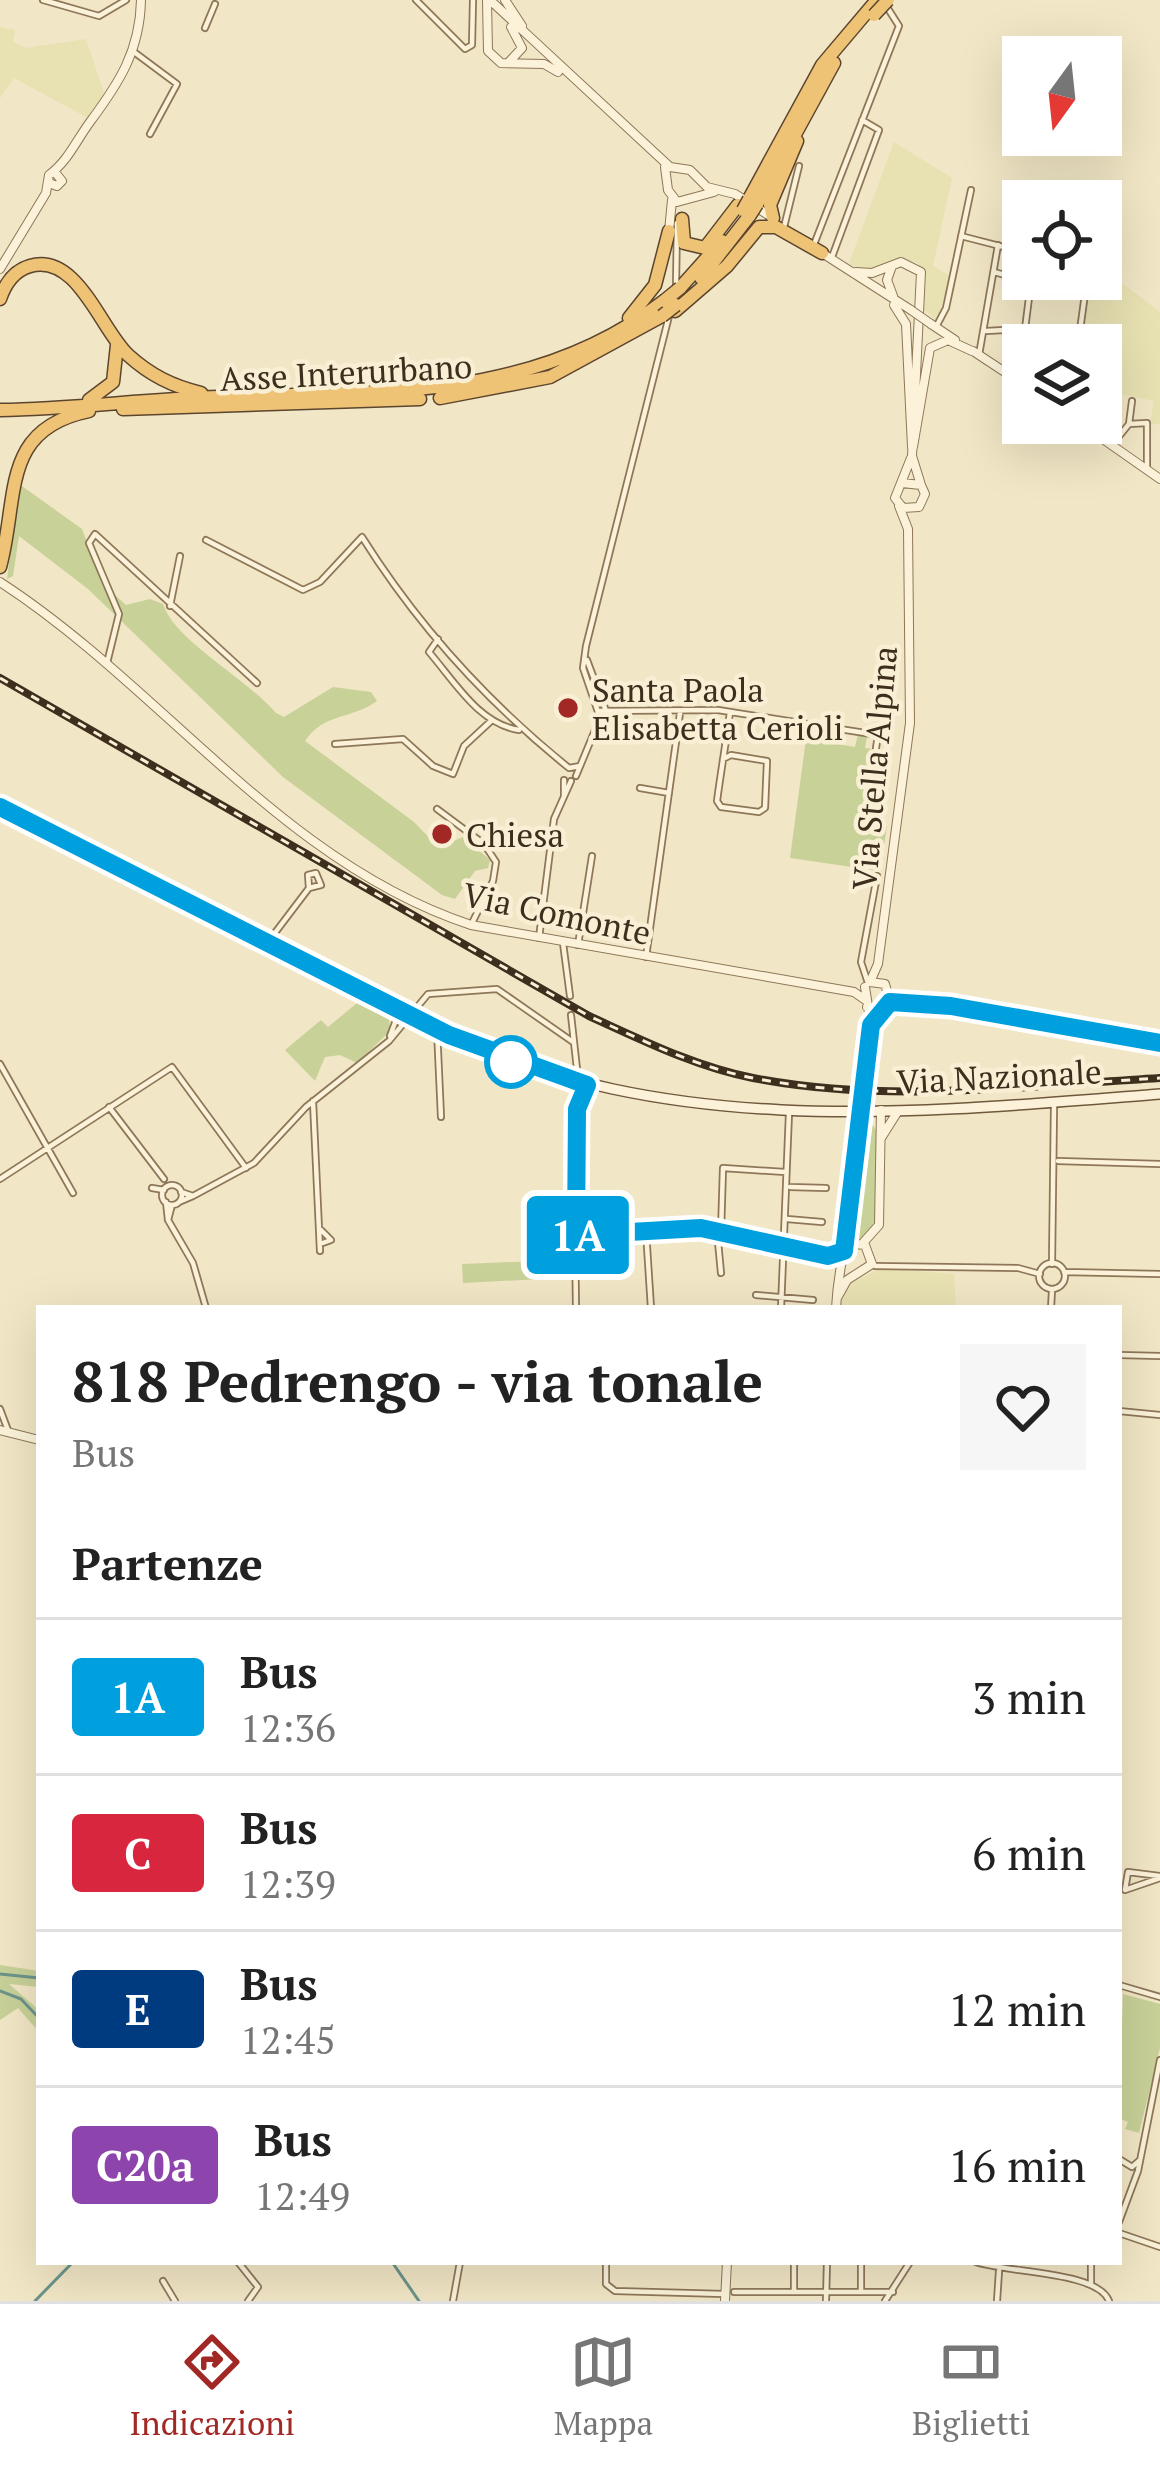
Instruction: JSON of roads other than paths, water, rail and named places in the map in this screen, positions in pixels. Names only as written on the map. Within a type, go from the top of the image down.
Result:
[{"type":"highway","name":"Asse Interurbano","points":[[56,408],[477,393],[550,376],[626,340],[668,311],[747,205],[813,96],[877,5]]},
{"type":"highway","name":"Asse Interurbano","points":[[298,395],[456,387],[510,378],[574,356],[668,311],[680,288],[747,205],[822,65],[877,5]]},
{"type":"highway","points":[[778,223],[770,205],[813,96]]},
{"type":"highway","points":[[682,219],[684,243],[705,248],[747,205]]},
{"type":"highway","points":[[668,311],[727,266],[759,226],[776,227],[822,253]]},
{"type":"highway","points":[[574,356],[639,310],[656,283],[669,231]]},
{"type":"highway","points":[[0,299],[21,270],[54,267],[75,283],[117,344],[148,373],[183,389],[298,395]]},
{"type":"highway","points":[[17,410],[100,396],[116,377],[117,344]]},
{"type":"highway","points":[[0,410],[298,395]]},
{"type":"highway","points":[[0,567],[4,491],[22,448],[59,419],[98,410]]},
{"type":"main road","name":"Via Nazionale","points":[[0,807],[449,1035],[580,1083],[668,1103],[789,1113],[1037,1100],[1057,1105],[1160,1094]]},
{"type":"street","points":[[43,0],[98,16],[126,0]]},
{"type":"street","points":[[0,269],[118,86],[134,52],[141,0]]},
{"type":"street","points":[[416,0],[465,49],[472,45],[473,0]]},
{"type":"street","points":[[205,28],[213,1]]},
{"type":"street","points":[[494,2],[589,97],[662,160],[690,170],[701,182],[778,223],[1002,370]]},
{"type":"street","points":[[494,2],[522,48],[516,58],[501,63]]},
{"type":"street","points":[[494,2],[488,51],[501,63],[544,64],[589,97]]},
{"type":"street","points":[[822,253],[862,120],[899,26],[896,14],[877,5]]},
{"type":"street","points":[[134,52],[177,84],[150,134]]},
{"type":"street","points":[[822,253],[879,130],[862,120]]},
{"type":"street","points":[[662,160],[672,199],[669,231],[679,266]]},
{"type":"street","points":[[778,223],[799,166]]},
{"type":"street","points":[[669,178],[681,170]]},
{"type":"street","points":[[699,196],[701,182]]},
{"type":"street","points":[[934,325],[946,308],[971,190]]},
{"type":"street","points":[[539,938],[554,819],[569,774],[583,764],[602,711],[585,654],[679,266],[673,237],[688,203],[699,196],[723,194],[778,223]]},
{"type":"street","points":[[672,199],[688,203]]},
{"type":"street","points":[[961,236],[1002,246]]},
{"type":"street","points":[[976,353],[986,331],[998,245]]},
{"type":"street","name":"Via Stella Alpina","points":[[871,1025],[868,984],[878,964],[911,704],[908,534],[895,494],[912,452],[922,279],[912,264],[893,265]]},
{"type":"street","points":[[847,268],[866,274],[893,265]]},
{"type":"street","points":[[893,265],[887,280],[896,301]]},
{"type":"street","points":[[986,331],[1025,329],[1031,282],[994,272]]},
{"type":"street","name":"Via Stella Alpina","points":[[861,278],[899,309],[906,324],[907,440],[925,494],[919,507]]},
{"type":"street","points":[[912,452],[918,440],[931,348],[948,340],[976,353]]},
{"type":"street","points":[[1112,446],[1129,424],[1132,401]]},
{"type":"street","points":[[1129,424],[1150,425],[1148,470]]},
{"type":"street","points":[[1109,444],[1160,479]]},
{"type":"street","points":[[902,483],[921,485]]},
{"type":"street","points":[[899,506],[919,507],[908,534]]},
{"type":"street","points":[[106,664],[119,614],[89,543],[95,533],[123,554],[170,606],[257,683]]},
{"type":"street","points":[[206,540],[303,590],[320,582],[362,537],[394,590],[520,730],[569,774]]},
{"type":"street","points":[[170,606],[180,556]]},
{"type":"street","name":"Via Comonte","points":[[0,582],[52,616],[222,767],[331,853],[471,925],[854,992]]},
{"type":"street","points":[[438,640],[429,652],[491,721],[520,730]]},
{"type":"street","points":[[646,957],[681,710]]},
{"type":"street","points":[[602,711],[730,712],[878,735],[876,748]]},
{"type":"street","points":[[725,747],[731,754],[767,760],[765,808],[760,812],[721,807],[717,801],[730,712]]},
{"type":"street","points":[[335,744],[403,740],[434,766],[453,774],[464,746],[491,721]]},
{"type":"street","points":[[723,759],[731,754]]},
{"type":"street","points":[[640,788],[668,793]]},
{"type":"street","points":[[437,809],[484,844],[496,862],[493,881],[471,925]]},
{"type":"street","points":[[578,945],[592,856]]},
{"type":"street","points":[[868,984],[861,962],[877,876]]},
{"type":"street","points":[[267,943],[309,888]]},
{"type":"street","points":[[563,943],[570,996]]},
{"type":"street","name":"Via Stella Alpina","points":[[878,964],[887,987]]},
{"type":"street","points":[[900,1000],[887,987],[868,984],[854,992],[866,1003],[884,1006],[900,1000],[1160,1043]]},
{"type":"street","points":[[836,1303],[864,1117],[871,1025],[884,1006],[887,987]]},
{"type":"street","points":[[169,1196],[194,1196],[246,1168],[313,1101],[388,1041],[405,1013],[432,993],[497,989],[573,1042]]},
{"type":"street","points":[[388,1041],[405,1013]]},
{"type":"street","points":[[571,1015],[580,1083],[576,1305]]},
{"type":"street","points":[[437,1029],[441,1117]]},
{"type":"street","points":[[437,1056],[449,1035]]},
{"type":"street","points":[[0,1064],[73,1193]]},
{"type":"street","points":[[0,1179],[172,1067],[246,1168]]},
{"type":"street","points":[[577,1109],[580,1083]]},
{"type":"street","points":[[313,1101],[320,1247]]},
{"type":"street","points":[[836,1303],[856,1274],[889,1264],[1040,1274],[1052,1264],[1057,1105]]},
{"type":"street","points":[[109,1107],[164,1179],[168,1220],[193,1263],[205,1305]]},
{"type":"street","points":[[881,1137],[890,1118],[905,1108]]},
{"type":"street","points":[[870,1269],[879,1226],[880,1110]]},
{"type":"street","name":"Via Nazionale","points":[[841,1112],[864,1117]]},
{"type":"street","points":[[781,1305],[789,1113]]},
{"type":"street","points":[[864,1117],[881,1137]]},
{"type":"street","points":[[1055,1160],[1160,1164]]},
{"type":"street","points":[[722,1273],[723,1168],[788,1173]]},
{"type":"street","points":[[788,1188],[826,1188]]},
{"type":"street","points":[[169,1196],[182,1192],[194,1196]]},
{"type":"street","points":[[169,1196],[182,1192]]},
{"type":"street","points":[[787,1219],[822,1222]]},
{"type":"street","points":[[845,1222],[860,1244],[889,1264]]},
{"type":"street","points":[[576,1235],[719,1231],[844,1257],[879,1226]]},
{"type":"street","points":[[646,1231],[651,1305]]},
{"type":"street","points":[[844,1257],[856,1274]]},
{"type":"street","points":[[1052,1264],[1064,1272],[1160,1274]]},
{"type":"street","points":[[1052,1289],[1062,1283],[1064,1272]]},
{"type":"street","points":[[1040,1274],[1041,1283],[1052,1289]]},
{"type":"street","points":[[1051,1305],[1052,1289]]},
{"type":"street","points":[[757,1295],[813,1300]]},
{"type":"street","points":[[1122,1355],[1160,1356]]},
{"type":"street","points":[[0,1409],[5,1431],[36,1440]]},
{"type":"street","points":[[1122,1411],[1160,1415]]},
{"type":"street","points":[[1128,1872],[1160,1877],[1126,1890],[1128,1872]]},
{"type":"street","points":[[1122,1986],[1160,1997]]},
{"type":"street","points":[[1122,2216],[1137,2175],[1160,2060]]},
{"type":"street","points":[[1150,2092],[1160,2092]]},
{"type":"street","points":[[1132,2167],[1140,2160]]},
{"type":"street","points":[[1122,2161],[1137,2175]]},
{"type":"street","points":[[1122,2234],[1160,2247]]},
{"type":"street","points":[[240,2265],[258,2287],[248,2301]]},
{"type":"street","points":[[453,2301],[459,2265]]},
{"type":"street","points":[[606,2265],[606,2284],[615,2291],[728,2296],[762,2291],[893,2292]]},
{"type":"street","points":[[727,2265],[728,2296]]},
{"type":"street","points":[[794,2265],[794,2291]]},
{"type":"street","points":[[826,2301],[827,2265]]},
{"type":"street","points":[[861,2265],[861,2290]]},
{"type":"street","points":[[885,2301],[908,2265]]},
{"type":"street","points":[[984,2265],[1091,2284],[1109,2301]]},
{"type":"street","points":[[1091,2265],[1091,2284]]},
{"type":"street","points":[[997,2301],[999,2271]]},
{"type":"street","points":[[163,2281],[175,2301]]},
{"type":"street","points":[[762,2291],[762,2301]]},
{"type":"waterway","points":[[0,1974],[36,1978]]},
{"type":"waterway","points":[[0,1991],[21,1999],[36,2015]]},
{"type":"waterway","points":[[35,2301],[70,2265]]},
{"type":"waterway","points":[[394,2265],[419,2301]]},
{"type":"railway","points":[[0,678],[589,1016],[711,1067],[803,1086],[905,1092],[1160,1078]]},
{"type":"place","name":"Santa Paola Elisabetta Cerioli","points":[[568,708]]},
{"type":"place","name":"Chiesa","points":[[442,834]]}]
